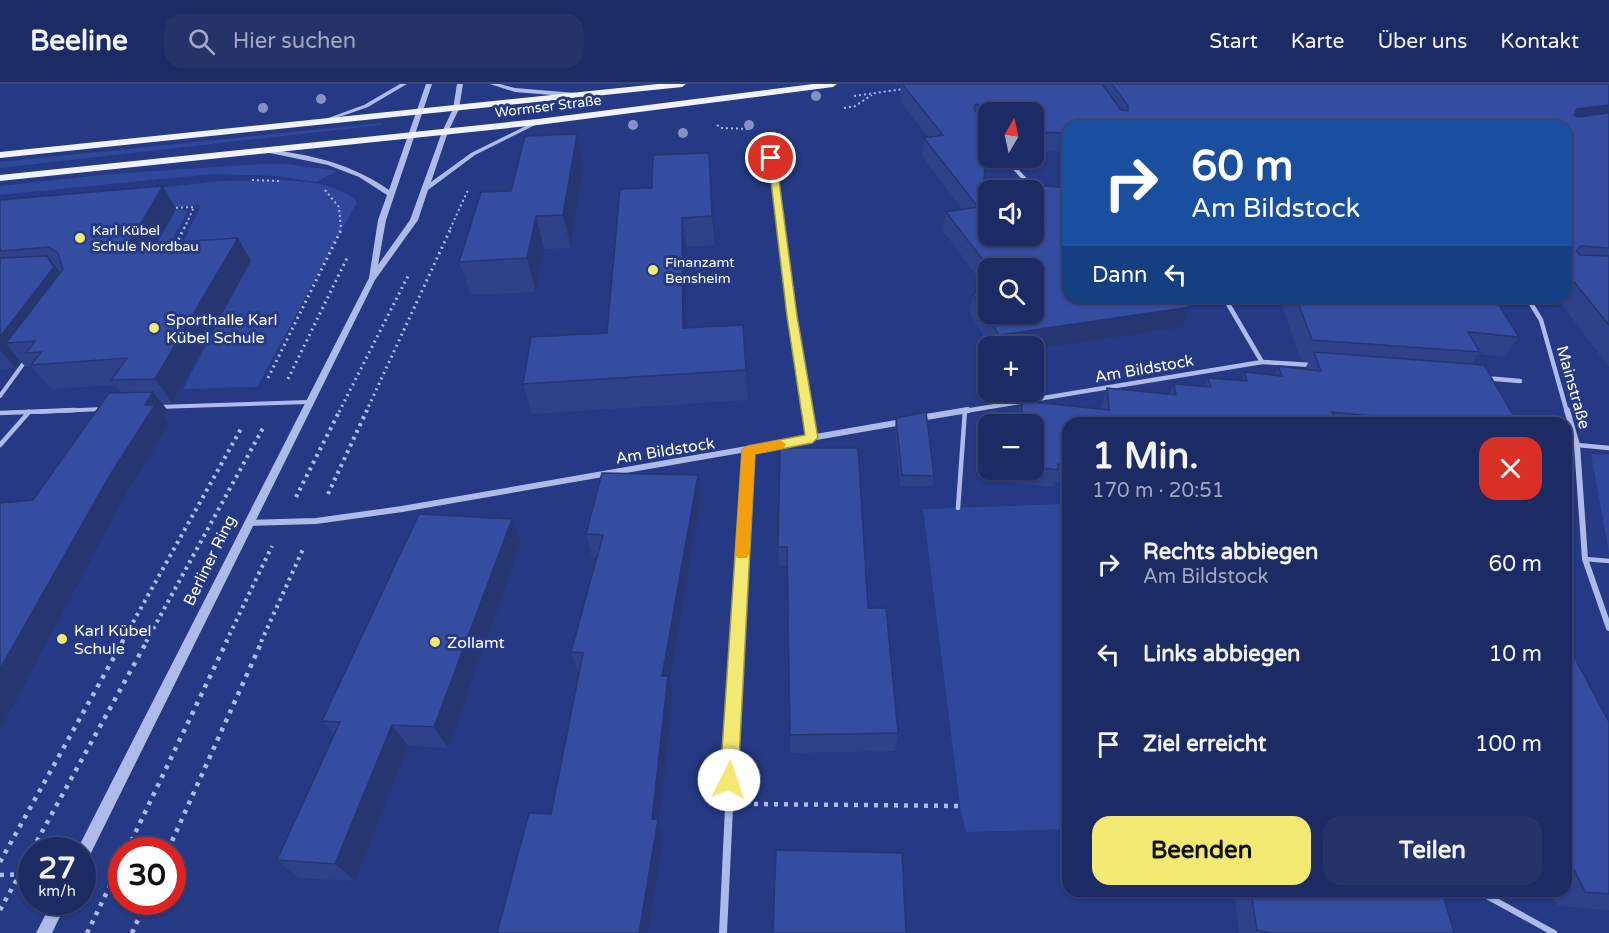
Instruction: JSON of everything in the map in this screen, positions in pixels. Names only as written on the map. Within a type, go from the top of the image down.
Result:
[{"type":"main road","name":"Wormser Straße","points":[[0,155],[682,84]]},
{"type":"main road","name":"Wormser Straße","points":[[0,178],[538,122],[833,84]]},
{"type":"street","points":[[320,123],[366,106],[404,84]]},
{"type":"street","name":"Berliner Ring","points":[[371,280],[382,220],[417,113],[429,84]]},
{"type":"street","name":"Berliner Ring","points":[[91,837],[371,280],[414,220],[445,132],[456,109],[460,84]]},
{"type":"street","points":[[493,84],[515,90],[582,96]]},
{"type":"street","points":[[427,188],[474,154],[538,122]]},
{"type":"street","points":[[263,151],[330,161],[354,170],[391,195]]},
{"type":"street","points":[[1014,168],[1026,180]]},
{"type":"street","points":[[1228,303],[1262,362]]},
{"type":"street","name":"Mainstraße","points":[[1531,303],[1541,320],[1569,417]]},
{"type":"street","name":"Am Bildstock","points":[[918,418],[1262,362],[1321,366]]},
{"type":"street","points":[[1473,377],[1520,381]]},
{"type":"street","name":"Am Bildstock","points":[[248,523],[316,521],[402,509],[906,421]]},
{"type":"street","name":"Mainstraße","points":[[1572,428],[1577,445],[1585,559],[1609,628]]},
{"type":"street","points":[[723,933],[748,450]]},
{"type":"street","points":[[44,933],[53,915]]},
{"type":"lane","points":[[769,141],[792,316],[812,438]]},
{"type":"lane","points":[[0,396],[28,358]]},
{"type":"lane","points":[[157,407],[308,402]]},
{"type":"lane","points":[[0,413],[111,409]]},
{"type":"lane","points":[[958,508],[965,410]]},
{"type":"lane","points":[[0,445],[29,412]]},
{"type":"lane","points":[[1577,445],[1609,448]]},
{"type":"lane","points":[[1585,559],[1609,561]]},
{"type":"lane","points":[[1489,897],[1554,933]]},
{"type":"path","points":[[875,92],[906,88]]},
{"type":"path","points":[[710,121],[721,128],[752,129]]},
{"type":"path","points":[[0,862],[255,404],[342,228],[342,214],[335,198],[320,186],[330,190]]},
{"type":"path","points":[[163,209],[194,207],[176,246]]},
{"type":"path","points":[[40,837],[276,403],[351,248]]},
{"type":"path","points":[[132,837],[284,522],[411,271]]},
{"type":"path","points":[[728,804],[960,806]]},
{"type":"path","points":[[0,875],[18,875]]},
{"type":"path","points":[[0,910],[18,877]]},
{"type":"path","points":[[87,933],[108,890]]},
{"type":"path","points":[[132,933],[140,915]]},
{"type":"shaded area","points":[[381,123],[381,125],[0,168],[0,162]]},
{"type":"shaded area","points":[[288,164],[337,171],[316,182],[277,176],[212,174],[0,195],[0,186],[110,174]]},
{"type":"shaded area","points":[[273,180],[311,183],[329,186],[357,202],[257,387],[183,389],[250,262],[171,267],[201,205],[0,222],[0,205],[221,181]]},
{"type":"shaded area","points":[[176,209],[188,211],[161,258],[152,252]]},
{"type":"shaded area","points":[[1591,454],[1609,455],[1609,553]]},
{"type":"shaded area","points":[[1062,504],[1062,829],[966,832],[960,806],[923,509]]},
{"type":"building","points":[[902,84],[1102,84],[1121,110],[1128,111],[1128,106],[1112,84],[1609,84],[1609,105],[1577,109],[1574,115],[1578,117],[1609,113],[1609,248],[1581,246],[1576,251],[1580,255],[1609,256],[1609,325],[1572,279],[1572,120],[1062,120],[1062,133],[1044,132],[1044,102],[978,102],[978,105],[974,106],[978,114],[978,168],[985,168],[984,180],[978,180],[978,207],[924,138],[943,135]]},
{"type":"building","points":[[577,134],[563,215],[536,216],[527,258],[459,262],[481,192],[511,191],[525,136]]},
{"type":"building","points":[[709,153],[712,216],[682,218],[683,328],[743,325],[746,370],[523,384],[531,337],[607,333],[620,189],[652,188],[653,155]]},
{"type":"building","points":[[163,186],[128,245],[238,238],[155,379],[111,380],[127,358],[31,365],[41,352],[26,353],[35,341],[6,343],[63,269],[58,253],[49,247],[0,251],[0,200]]},
{"type":"building","points":[[1044,186],[1062,188],[1062,303],[1186,303],[1190,307],[999,335],[992,324],[1044,324],[1044,258],[981,258],[946,212],[978,207],[978,246],[1044,246],[1046,219]]},
{"type":"building","points":[[47,256],[54,267],[0,337],[0,258]]},
{"type":"building","points":[[1298,303],[1498,303],[1519,337],[1468,332],[1480,352],[1312,340]]},
{"type":"building","points":[[1314,352],[1484,365],[1514,417],[1383,417],[1332,412],[1334,417],[1062,417],[1062,464],[1058,464],[1058,470],[1044,468],[1044,414],[1022,414],[1022,402],[1109,410],[1107,388],[1176,395],[1174,384],[1211,387],[1208,378],[1247,381],[1245,372],[1282,376],[1278,366],[1321,371]]},
{"type":"building","points":[[153,392],[145,405],[155,405],[110,475],[0,669],[0,503],[33,500],[109,393]]},
{"type":"building","points":[[989,410],[1022,414],[989,414]]},
{"type":"building","points":[[926,412],[934,476],[902,475],[896,418]]},
{"type":"building","points":[[780,448],[858,448],[868,608],[886,608],[898,733],[790,735],[787,547],[778,547]]},
{"type":"building","points":[[602,473],[698,475],[662,676],[668,676],[652,819],[658,819],[639,933],[497,933],[529,813],[551,814],[583,653],[571,652],[603,535],[586,534]]},
{"type":"building","points":[[419,514],[512,519],[434,727],[392,725],[335,864],[277,860],[340,722],[322,721]]},
{"type":"building","points":[[1572,653],[1609,722],[1609,894],[1585,892],[1572,865]]},
{"type":"building","points":[[776,850],[902,853],[906,933],[773,933]]},
{"type":"building","points":[[1252,897],[1444,897],[1454,933],[1270,933],[1257,930]]},
{"type":"slow traffic","points":[[742,554],[748,450],[780,444]]},
{"type":"place","name":"Karl Kübel Schule Nordbau","points":[[80,238]]},
{"type":"place","name":"Finanzamt Bensheim","points":[[653,270]]},
{"type":"place","name":"Sporthalle Karl Kübel Schule","points":[[154,328]]},
{"type":"place","name":"Karl Kübel Schule","points":[[62,639]]},
{"type":"place","name":"Zollamt","points":[[435,642]]},
{"type":"route","points":[[729,780],[748,450],[812,438],[792,316],[771,158]]}]
